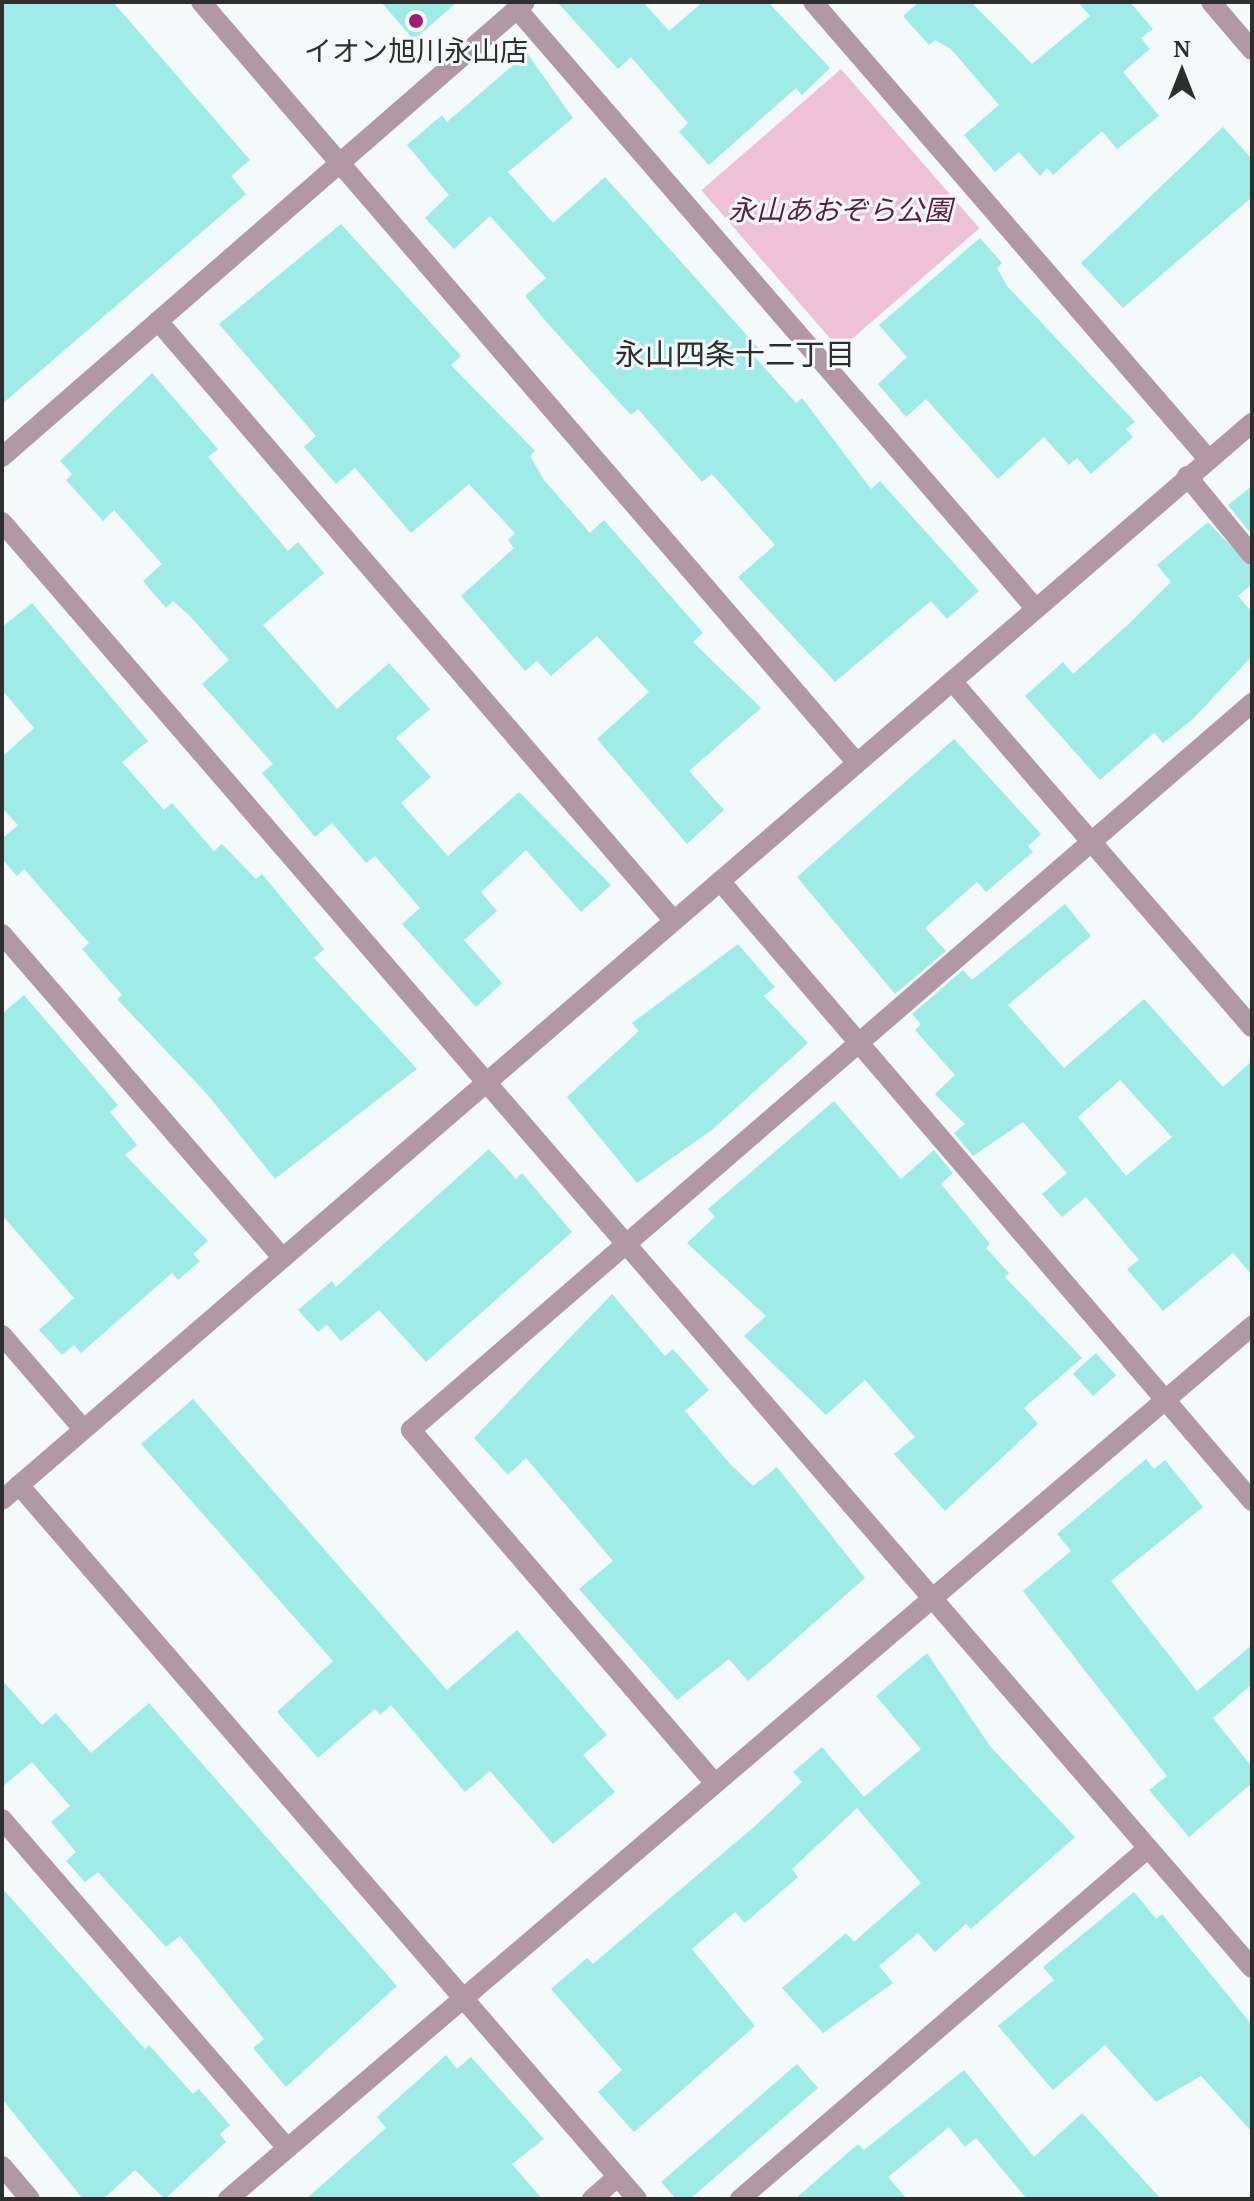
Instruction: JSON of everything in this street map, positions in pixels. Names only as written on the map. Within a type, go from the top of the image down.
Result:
[{"type":"street","points":[[201,2],[339,166],[856,762]]},
{"type":"street","points":[[813,2],[1209,460]]},
{"type":"street","points":[[1211,2],[1252,50]]},
{"type":"street","points":[[2,457],[521,6],[1036,609]]},
{"type":"street","points":[[158,321],[674,921]]},
{"type":"street","points":[[2,1500],[1252,423]]},
{"type":"street","points":[[1187,476],[1252,555]]},
{"type":"street","points":[[2,522],[931,1601],[1252,1968]]},
{"type":"street","points":[[952,681],[1252,1027]]},
{"type":"street","points":[[712,1780],[411,1430],[863,1045],[1252,703]]},
{"type":"street","points":[[720,881],[1252,1501]]},
{"type":"street","points":[[2,934],[283,1258]]},
{"type":"street","points":[[228,2199],[712,1780],[931,1601],[1252,1326]]},
{"type":"street","points":[[2,1335],[83,1429]]},
{"type":"street","points":[[19,1485],[637,2199]]},
{"type":"street","points":[[2,1819],[287,2148]]},
{"type":"street","points":[[740,2199],[1147,1849]]},
{"type":"street","points":[[2,2166],[30,2199]]},
{"type":"street","points":[[592,2199],[617,2177]]},
{"type":"green space","name":"永山あおぞら公園","points":[[841,69],[979,228],[840,350],[701,190]]},
{"type":"building","points":[[2,2],[113,2],[250,160],[231,176],[246,194],[2,404]]},
{"type":"building","name":"イオン旭川永山店","points":[[381,2],[457,2],[414,40]]},
{"type":"building","points":[[557,2],[643,2],[669,31],[703,2],[768,2],[830,68],[802,95],[796,88],[709,165],[679,132],[688,123],[631,57],[618,69]]},
{"type":"building","points":[[919,2],[971,2],[1032,64],[1090,16],[1078,2],[1130,2],[1153,29],[1141,38],[1150,49],[1123,72],[1159,116],[1117,149],[1102,131],[1053,175],[1047,168],[1040,176],[1019,152],[995,172],[964,135],[999,105],[951,49],[935,40],[929,45],[903,16]]},
{"type":"building","points":[[527,53],[573,118],[508,172],[553,223],[605,177],[761,351],[754,356],[796,403],[802,398],[871,489],[880,481],[979,591],[947,619],[931,601],[835,682],[738,577],[775,545],[712,474],[702,482],[638,409],[631,415],[550,326],[525,296],[546,278],[490,216],[454,249],[425,218],[449,195],[407,145],[442,115],[447,122]]},
{"type":"building","points":[[1223,127],[1252,159],[1252,197],[1123,308],[1081,263]]},
{"type":"building","points":[[341,224],[461,356],[451,365],[535,451],[530,456],[544,480],[590,533],[604,520],[703,633],[693,642],[761,708],[689,771],[724,810],[687,844],[597,739],[649,692],[597,636],[551,676],[537,661],[525,671],[461,596],[514,548],[508,540],[515,533],[469,484],[411,533],[355,468],[336,484],[304,447],[316,436],[219,324]]},
{"type":"building","points":[[980,238],[1002,263],[997,268],[1007,286],[1135,422],[1126,429],[1133,437],[1091,474],[1077,458],[1069,465],[1044,437],[998,479],[926,399],[906,417],[878,384],[907,357],[879,325]]},
{"type":"building","points":[[152,373],[218,449],[208,457],[288,551],[298,542],[324,573],[263,625],[337,709],[389,663],[430,709],[396,738],[431,777],[401,803],[448,856],[519,792],[611,885],[581,912],[526,850],[481,892],[497,911],[464,940],[502,983],[476,1007],[402,924],[420,908],[375,856],[366,863],[332,823],[315,837],[262,773],[273,764],[202,684],[229,660],[189,615],[173,601],[166,608],[143,581],[162,564],[114,510],[103,521],[66,480],[72,474],[60,461]]},
{"type":"building","points":[[1252,486],[1252,535],[1228,505]]},
{"type":"building","points":[[1208,522],[1252,568],[1252,584],[1238,596],[1252,612],[1252,656],[1193,719],[1163,743],[1154,733],[1100,780],[1025,696],[1063,662],[1073,674],[1132,621],[1171,582],[1157,565]]},
{"type":"building","points":[[32,603],[148,741],[122,762],[164,810],[172,803],[214,851],[222,844],[256,879],[262,874],[324,949],[314,958],[417,1069],[275,1179],[207,1094],[117,999],[122,995],[82,949],[89,943],[24,869],[17,876],[2,859],[2,839],[18,825],[2,808],[2,757],[34,728],[2,690],[2,627]]},
{"type":"building","points":[[954,739],[1041,834],[1028,846],[1033,852],[986,892],[977,882],[925,928],[946,951],[895,994],[797,877]]},
{"type":"building","points":[[1065,904],[1091,936],[1008,1005],[1064,1068],[1144,999],[1223,1087],[1252,1061],[1252,1275],[1233,1253],[1163,1311],[1127,1269],[1139,1260],[1086,1197],[1062,1217],[1042,1194],[1067,1173],[1023,1122],[973,1156],[954,1133],[965,1124],[935,1094],[955,1075],[915,1030],[921,1024],[912,1014],[963,970],[972,980]],"holes":[[[1120,1080],[1172,1137],[1126,1176],[1078,1117]]]},
{"type":"building","points":[[738,944],[775,987],[764,996],[808,1043],[713,1129],[637,1183],[567,1097],[639,1031],[632,1023]]},
{"type":"building","points":[[24,995],[118,1105],[110,1112],[137,1145],[125,1155],[208,1241],[193,1254],[200,1261],[178,1280],[172,1273],[81,1353],[74,1345],[62,1355],[39,1330],[74,1298],[2,1215],[2,1014]]},
{"type":"building","points":[[834,1101],[901,1179],[934,1150],[953,1173],[941,1184],[990,1244],[986,1248],[1009,1273],[1005,1277],[1082,1358],[1024,1408],[1038,1424],[945,1511],[894,1454],[915,1437],[865,1380],[826,1415],[744,1336],[766,1316],[687,1243],[715,1217],[708,1209]]},
{"type":"building","points":[[489,1149],[516,1179],[522,1173],[572,1232],[426,1362],[379,1310],[341,1341],[327,1325],[318,1332],[298,1310],[332,1281],[336,1287]]},
{"type":"building","points":[[612,1294],[665,1356],[673,1349],[709,1390],[685,1411],[730,1464],[753,1486],[777,1467],[865,1578],[748,1681],[729,1659],[677,1700],[579,1589],[613,1561],[526,1458],[508,1475],[474,1438]]},
{"type":"building","points":[[1096,1353],[1116,1375],[1093,1396],[1073,1374]]},
{"type":"building","points":[[193,1399],[447,1690],[517,1630],[607,1735],[583,1755],[615,1792],[553,1844],[490,1771],[465,1792],[391,1705],[380,1715],[375,1709],[318,1758],[277,1712],[333,1661],[141,1444]]},
{"type":"building","points":[[1146,1459],[1154,1469],[1165,1460],[1203,1507],[1111,1581],[1197,1691],[1252,1645],[1252,1684],[1213,1718],[1252,1767],[1252,1783],[1189,1837],[1149,1790],[1167,1776],[1023,1591],[1071,1551],[1057,1534]]},
{"type":"building","points":[[927,1653],[990,1746],[1075,1837],[971,1929],[966,1924],[935,1952],[918,1933],[879,1966],[893,1983],[823,2033],[782,1988],[846,1933],[854,1942],[921,1883],[857,1808],[792,1869],[798,1877],[745,1923],[735,1912],[692,1949],[755,2026],[634,2132],[598,2092],[622,2070],[551,1989],[587,1958],[593,1964],[755,1826],[802,1782],[793,1772],[822,1747],[864,1797],[921,1749],[876,1696]]},
{"type":"building","points":[[2,1680],[42,1725],[56,1713],[91,1753],[149,1703],[397,1986],[286,2087],[253,2048],[264,2039],[180,1936],[166,1947],[98,1872],[85,1882],[66,1861],[76,1852],[51,1822],[70,1806],[32,1762],[2,1787]]},
{"type":"building","points":[[2,1888],[145,2049],[149,2045],[193,2094],[199,2089],[230,2125],[220,2134],[226,2142],[165,2199],[135,2170],[103,2199],[83,2199],[2,2099]]},
{"type":"building","points":[[1134,1892],[1156,1919],[1162,1914],[1252,2025],[1252,2132],[1201,2076],[1156,2102],[1105,2045],[1053,2090],[998,2026],[1054,1980],[1043,1967]]},
{"type":"building","points":[[446,2055],[457,2069],[471,2057],[544,2139],[512,2164],[542,2199],[306,2199],[386,2128],[377,2117]]},
{"type":"building","points":[[797,2064],[818,2088],[690,2199],[676,2199],[661,2182]]},
{"type":"building","points":[[964,2070],[1034,2157],[1082,2113],[1161,2199],[1027,2199],[976,2138],[965,2147],[949,2127],[888,2177],[907,2199],[795,2199],[858,2144],[864,2150]]},
{"type":"place","name":"イオン旭川永山店","points":[[416,21]]},
{"type":"district","name":"永山四条十二丁目","points":[[735,354]]}]
